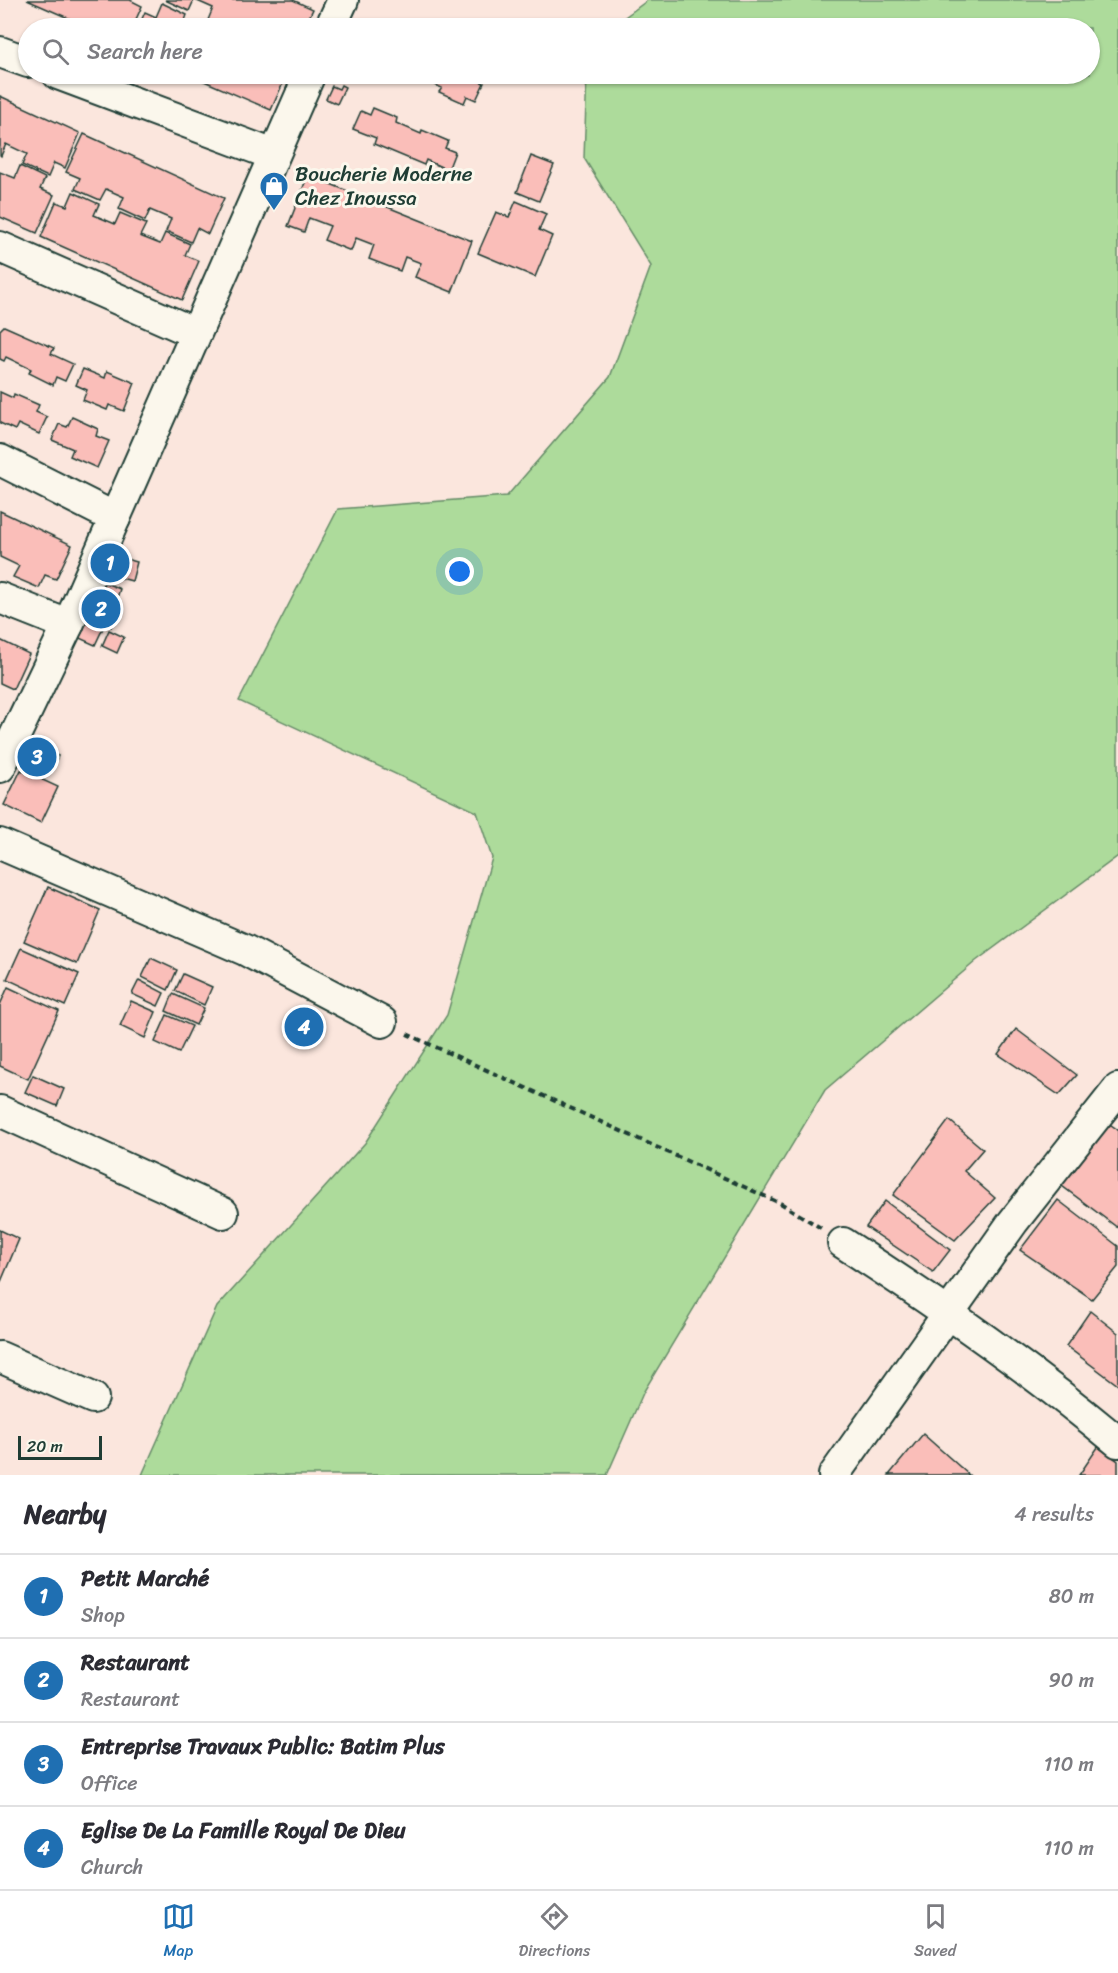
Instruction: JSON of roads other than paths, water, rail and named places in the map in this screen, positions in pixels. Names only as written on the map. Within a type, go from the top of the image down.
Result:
[{"type":"street","points":[[335,18],[343,0]]},
{"type":"street","points":[[0,52],[18,58]]},
{"type":"street","points":[[85,84],[274,155]]},
{"type":"street","points":[[0,767],[68,625],[306,84]]},
{"type":"street","points":[[0,247],[195,333]]},
{"type":"street","points":[[0,460],[115,518]]},
{"type":"street","points":[[0,598],[68,625]]},
{"type":"street","points":[[0,844],[245,950],[382,1022]]},
{"type":"street","points":[[834,1475],[1013,1222],[1118,1089]]},
{"type":"street","points":[[0,1111],[223,1213]]},
{"type":"street","points":[[843,1243],[949,1312],[1067,1399],[1118,1442]]},
{"type":"street","points":[[0,1357],[93,1398]]},
{"type":"place","name":"Boucherie Moderne Chez Inoussa","points":[[274,212]]},
{"type":"place","name":"Petit Marché","points":[[110,563]]},
{"type":"place","name":"Restaurant","points":[[101,609]]},
{"type":"place","name":"Entreprise Travaux Public: Batim Plus","points":[[37,757]]},
{"type":"place","name":"Eglise De La Famille Royal De Dieu","points":[[304,1027]]}]
